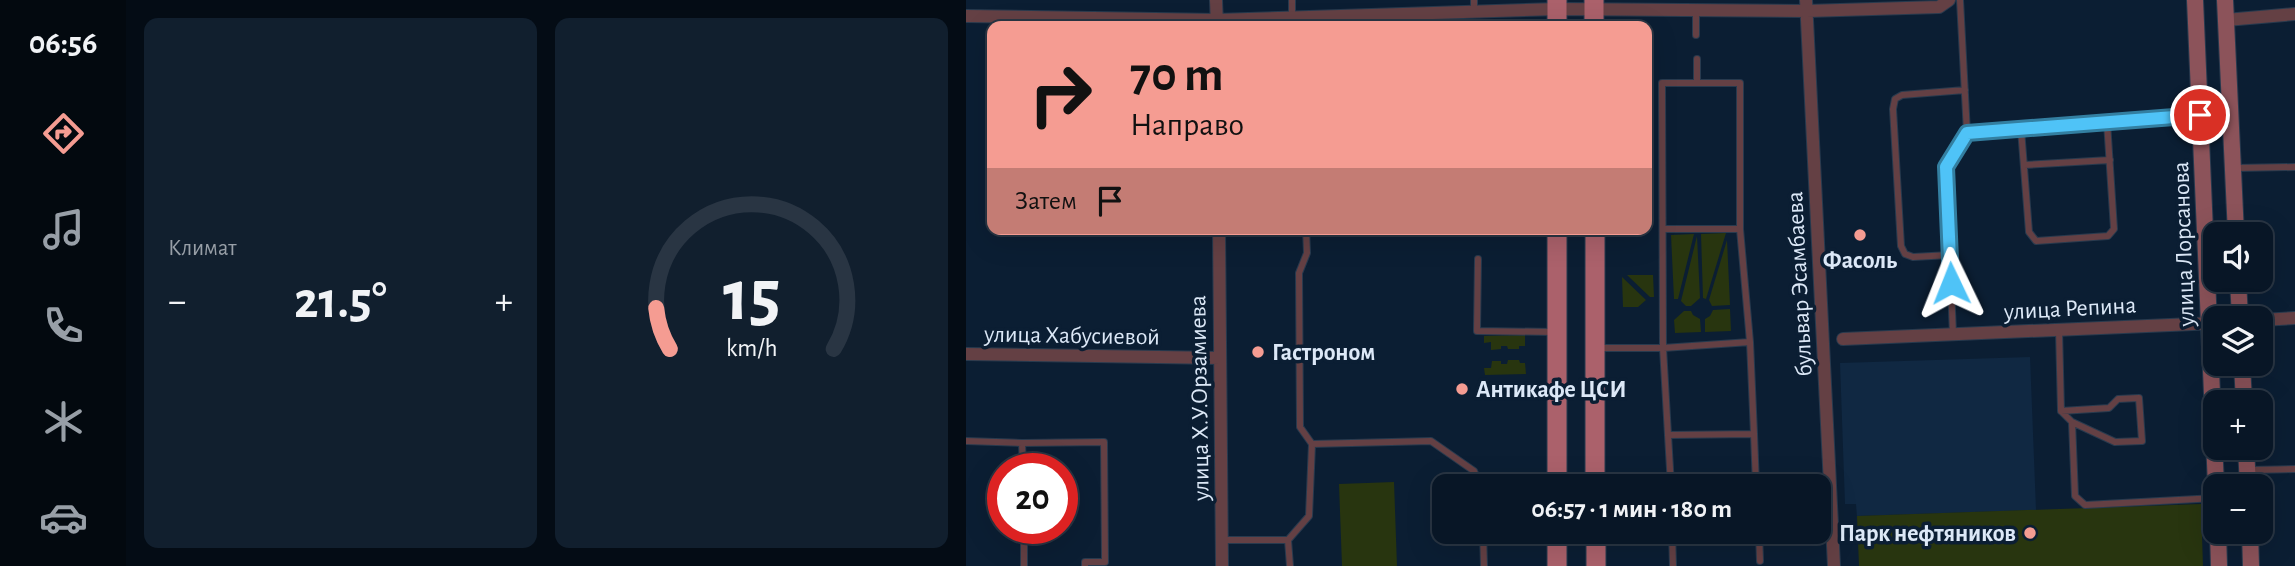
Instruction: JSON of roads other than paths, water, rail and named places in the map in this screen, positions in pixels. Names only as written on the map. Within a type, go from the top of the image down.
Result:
[{"type":"main road","name":"улица Лорсанова","points":[[2195,0],[2211,306]]},
{"type":"main road","points":[[2225,0],[2235,222]]},
{"type":"main road","points":[[1557,235],[1557,474]]},
{"type":"main road","points":[[1595,235],[1595,474]]},
{"type":"main road","name":"улица Лорсанова","points":[[2213,376],[2216,474]]},
{"type":"main road","points":[[1557,544],[1557,566]]},
{"type":"main road","points":[[1595,544],[1596,566]]},
{"type":"main road","points":[[2218,544],[2219,566]]},
{"type":"main road","points":[[2250,544],[2251,566]]},
{"type":"street","points":[[1216,0],[1217,21]]},
{"type":"street","points":[[1303,21],[1474,6],[1594,12],[1806,5],[1939,7],[1949,0]]},
{"type":"street","name":"бульвар Эсамбаева","points":[[1806,5],[1834,566]]},
{"type":"street","points":[[2226,20],[2295,14]]},
{"type":"street","points":[[966,16],[1145,21]]},
{"type":"street","name":"улица Х.У.Орзамиева","points":[[1219,235],[1222,566]]},
{"type":"street","points":[[2273,319],[2295,318]]},
{"type":"street","name":"улица Репина","points":[[1843,339],[2203,323]]},
{"type":"street","name":"улица Хабусиевой","points":[[966,354],[1220,358]]},
{"type":"lane","points":[[1292,0],[1292,21]]},
{"type":"lane","points":[[1953,334],[1946,167],[1967,133],[1960,0]]},
{"type":"lane","points":[[1696,10],[1696,35]]},
{"type":"lane","points":[[1697,60],[1697,83]]},
{"type":"lane","points":[[1670,474],[1663,348],[1662,83],[1740,83],[1740,229],[1750,342],[1756,474]]},
{"type":"lane","points":[[1950,255],[1913,257],[1905,254],[1901,246],[1893,109],[1895,99],[1902,95],[1965,90]]},
{"type":"lane","points":[[1967,133],[2200,115]]},
{"type":"lane","points":[[2021,129],[2029,232],[2035,241],[2108,236],[2114,229],[2107,122]]},
{"type":"lane","points":[[2024,165],[2110,160]]},
{"type":"lane","points":[[2233,168],[2295,167]]},
{"type":"lane","points":[[1663,229],[1740,229]]},
{"type":"lane","points":[[1290,566],[1288,540],[1309,516],[1312,444],[1300,427],[1299,273],[1307,253],[1306,235]]},
{"type":"lane","points":[[1478,259],[1477,331],[1557,332]]},
{"type":"lane","points":[[2059,330],[2061,411],[2072,422],[2115,442],[2142,441],[2139,398],[2118,399],[2109,408],[2061,411]]},
{"type":"lane","points":[[1595,348],[1663,348],[1750,342]]},
{"type":"lane","points":[[2072,422],[2075,496],[2085,505],[2203,499]]},
{"type":"lane","points":[[1668,435],[1754,435]]},
{"type":"lane","points":[[966,441],[1104,442],[1105,562],[1085,562],[1085,566]]},
{"type":"lane","points":[[1312,444],[1431,441],[1475,474]]},
{"type":"lane","points":[[1022,443],[1022,453]]},
{"type":"lane","points":[[2268,474],[2295,469]]},
{"type":"lane","points":[[1222,540],[1288,540]]},
{"type":"lane","points":[[1024,544],[1024,566]]},
{"type":"lane","points":[[1483,544],[1484,566]]},
{"type":"lane","points":[[1672,544],[1673,566]]},
{"type":"lane","points":[[1759,544],[1760,561]]},
{"type":"place","name":"Фасоль","points":[[1860,235]]},
{"type":"place","name":"Гастроном","points":[[1258,352]]},
{"type":"place","name":"Антикафе ЦСИ","points":[[1462,389]]},
{"type":"place","name":"Парк нефтяников","points":[[2030,533]]}]
